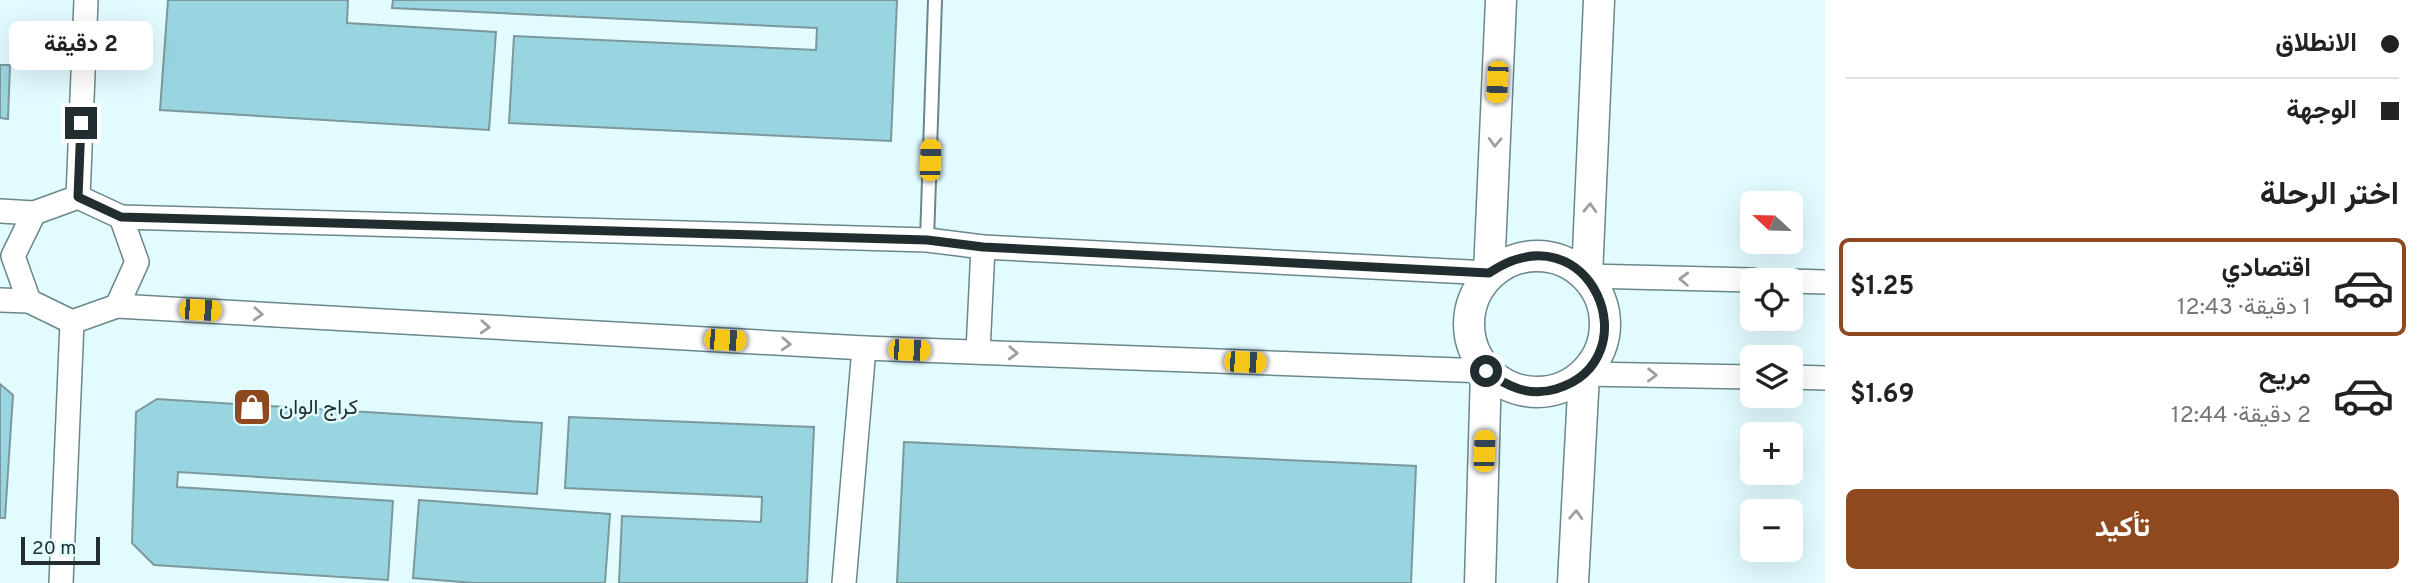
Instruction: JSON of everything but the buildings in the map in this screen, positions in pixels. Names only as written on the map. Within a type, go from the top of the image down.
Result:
[{"type":"street","points":[[78,197],[86,0]]},
{"type":"street","points":[[1489,273],[1501,0]]},
{"type":"street","points":[[1587,276],[1599,0]]},
{"type":"street","points":[[0,211],[34,213],[78,197],[121,217],[927,240],[983,247],[1489,273]]},
{"type":"street","points":[[29,301],[13,256],[34,213]]},
{"type":"street","points":[[117,306],[137,262],[121,217]]},
{"type":"street","points":[[978,352],[983,247]]},
{"type":"street","points":[[1528,255],[1549,256],[1570,263],[1587,276],[1599,294],[1605,315],[1601,346],[1584,374],[1566,386],[1535,392],[1503,384],[1486,371],[1474,353],[1468,333],[1469,311],[1476,290],[1489,273],[1507,261],[1528,255]]},
{"type":"street","points":[[1587,276],[1740,281]]},
{"type":"street","points":[[1803,282],[1825,282]]},
{"type":"street","points":[[0,300],[29,301],[72,322],[117,306],[864,348],[1486,371]]},
{"type":"street","points":[[61,583],[72,322]]},
{"type":"street","points":[[844,583],[864,348]]},
{"type":"street","points":[[1480,583],[1486,371]]},
{"type":"street","points":[[1584,374],[1740,377]]},
{"type":"street","points":[[1573,583],[1584,374]]},
{"type":"street","points":[[1803,377],[1825,378]]},
{"type":"lane","points":[[927,240],[935,0]]},
{"type":"place","name":"كراج الوان","points":[[252,407]]},
{"type":"route","points":[[81,123],[78,197],[121,217],[927,240],[983,247],[1489,273],[1507,261],[1528,255],[1549,256],[1570,263],[1587,276],[1599,294],[1605,315],[1604,336],[1597,356],[1584,374],[1566,386],[1545,392],[1524,392],[1503,384],[1486,371]]}]
